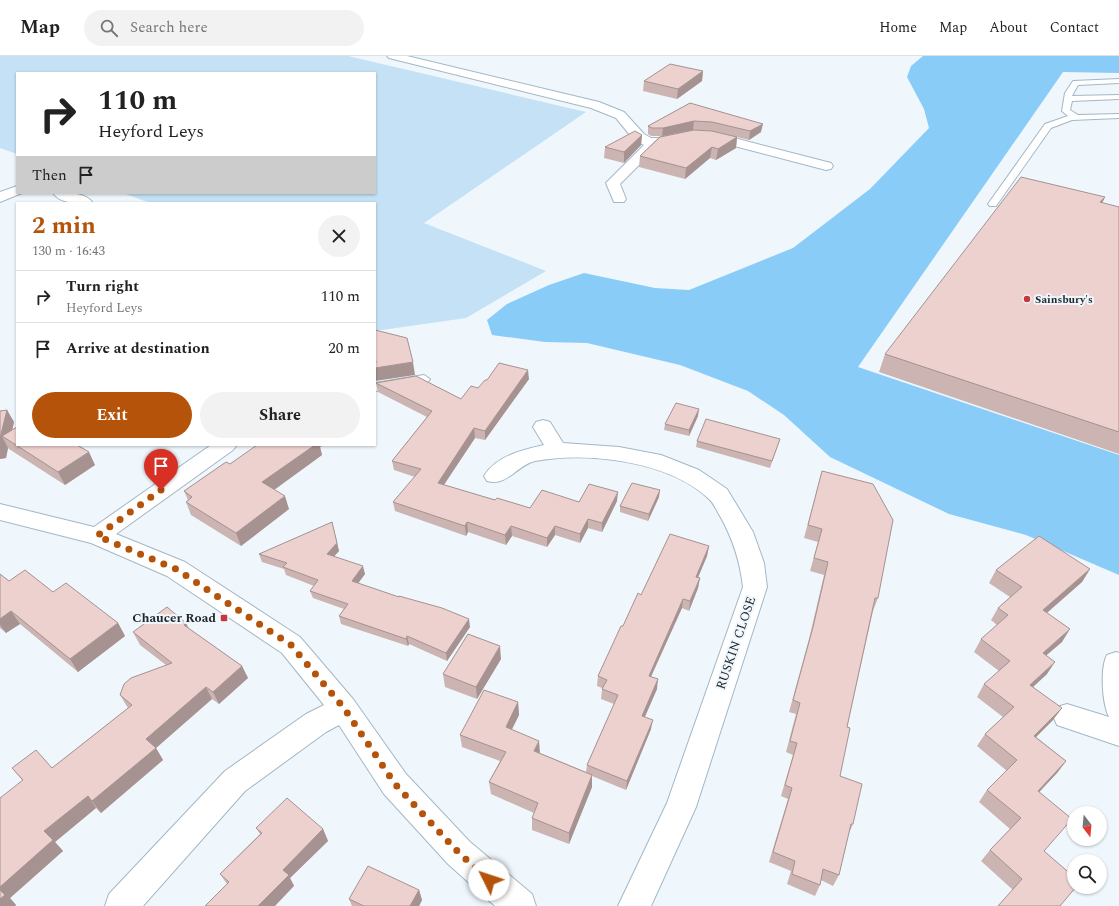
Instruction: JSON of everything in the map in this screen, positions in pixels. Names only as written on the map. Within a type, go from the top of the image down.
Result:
[{"type":"street","points":[[393,56],[595,105],[620,115],[639,137],[654,142],[662,142],[693,135],[711,136],[826,166]]},
{"type":"street","points":[[619,199],[613,183],[654,142]]},
{"type":"street","points":[[0,198],[16,190]]},
{"type":"street","points":[[63,194],[83,202]]},
{"type":"street","points":[[543,427],[557,450]]},
{"type":"street","points":[[97,536],[225,446]]},
{"type":"street","name":"RUSKIN CLOSE","points":[[495,476],[521,457],[557,450],[619,454],[653,460],[691,475],[719,495],[741,532],[752,563],[755,587],[681,807],[634,906]]},
{"type":"street","points":[[0,512],[97,536],[176,569],[291,645],[344,708],[395,784],[459,853],[520,906]]},
{"type":"street","points":[[1116,663],[1119,709]]},
{"type":"street","points":[[122,906],[235,781],[316,723],[344,708]]},
{"type":"street","points":[[1067,716],[1119,733]]},
{"type":"lane","points":[[1077,118],[1066,111],[1068,99],[1076,83],[1119,82]]},
{"type":"lane","points":[[1068,99],[1119,96]]},
{"type":"lane","points":[[993,204],[1048,126],[1059,120],[1119,116]]},
{"type":"lane","points":[[376,386],[389,386],[424,378]]},
{"type":"shaded area","points":[[0,56],[348,56],[586,112],[424,223],[546,271],[466,318],[376,331],[376,202],[147,202],[126,194],[376,194],[376,72],[16,72],[16,154],[0,148]]},
{"type":"shaded area","points":[[923,56],[1119,56],[1119,73],[1063,72],[858,367],[1119,455],[1119,575],[1026,535],[949,514],[830,457],[784,415],[748,391],[680,365],[587,343],[545,342],[492,335],[487,320],[507,304],[549,285],[584,273],[655,288],[689,290],[793,248],[870,189],[929,128],[924,109],[907,77],[911,66]]},
{"type":"building","points":[[670,64],[703,71],[678,89],[644,81]]},
{"type":"building","points":[[690,103],[763,124],[750,131],[712,122],[694,121],[663,128],[652,128],[648,126]]},
{"type":"building","points":[[694,130],[712,131],[737,137],[718,149],[712,147],[686,168],[640,156],[660,137]]},
{"type":"building","points":[[635,131],[642,135],[624,152],[605,147]]},
{"type":"building","name":"Sainsbury's","points":[[1021,177],[1105,197],[1100,202],[1119,207],[1119,432],[885,354]]},
{"type":"building","points":[[376,330],[407,338],[413,362],[376,368]]},
{"type":"building","points":[[499,363],[528,370],[485,431],[474,428],[438,483],[495,500],[497,498],[530,508],[542,490],[579,502],[589,484],[618,492],[602,523],[588,519],[580,534],[555,526],[547,538],[511,526],[505,535],[467,522],[465,526],[393,502],[421,469],[392,461],[432,411],[376,383],[416,376],[461,399],[471,386],[478,388],[485,380],[487,380]]},
{"type":"building","points":[[676,403],[699,409],[689,430],[665,424]]},
{"type":"building","points":[[7,410],[0,438],[0,411]]},
{"type":"building","points":[[706,419],[780,439],[772,461],[697,441]]},
{"type":"building","points":[[16,428],[16,445],[2,436]]},
{"type":"building","points":[[18,446],[79,446],[89,452],[58,472]]},
{"type":"building","points":[[256,446],[314,446],[262,482],[285,496],[236,533],[186,502],[192,497],[184,491],[226,462],[230,464]]},
{"type":"building","points":[[822,471],[873,484],[893,520],[878,598],[875,598],[847,727],[850,728],[840,776],[862,784],[839,875],[823,869],[820,885],[792,874],[795,861],[773,852],[792,788],[785,785],[797,743],[790,741],[800,703],[793,700],[813,627],[828,562],[814,558],[822,529],[808,525]]},
{"type":"building","points":[[632,483],[660,490],[649,514],[620,506]]},
{"type":"building","points":[[332,522],[337,543],[327,554],[363,566],[352,581],[399,597],[442,608],[469,619],[446,653],[407,636],[406,639],[339,616],[348,604],[310,591],[318,580],[283,567],[287,563],[259,554]]},
{"type":"building","points":[[670,534],[709,546],[696,577],[700,578],[690,601],[683,599],[649,676],[658,679],[642,716],[653,720],[627,781],[587,765],[618,695],[602,689],[607,680],[598,676],[621,626],[623,626],[638,593],[641,595]]},
{"type":"building","points":[[1039,536],[1090,569],[1043,610],[1070,629],[1043,653],[1055,662],[1030,685],[1062,708],[1034,736],[1066,761],[1038,791],[1067,815],[1067,825],[1044,851],[1067,871],[1067,894],[1070,894],[1060,906],[998,906],[1022,879],[990,850],[1021,818],[987,790],[1017,760],[985,734],[1014,707],[984,684],[1010,661],[981,639],[1008,615],[998,608],[1022,587],[996,570]]},
{"type":"building","points":[[25,570],[53,592],[66,583],[118,623],[70,659],[11,611],[0,619],[0,574],[9,581]]},
{"type":"building","points":[[167,607],[186,623],[184,625],[242,666],[213,692],[206,687],[146,739],[156,748],[92,801],[88,796],[44,831],[53,840],[0,887],[0,798],[23,780],[12,768],[36,750],[52,768],[132,705],[120,695],[124,684],[131,678],[172,663],[133,632]]},
{"type":"building","points":[[468,634],[500,646],[476,687],[443,674]]},
{"type":"building","points":[[484,690],[518,702],[506,727],[539,741],[534,751],[592,775],[569,833],[532,818],[538,803],[489,782],[506,752],[460,735]]},
{"type":"building","points":[[287,798],[323,829],[283,870],[289,875],[258,906],[205,906],[229,882],[220,874],[262,833],[256,828]]},
{"type":"building","points":[[368,866],[419,890],[410,906],[364,906],[349,899]]},
{"type":"building","points":[[0,890],[5,895],[0,899]]},
{"type":"place","name":"Sainsbury's","points":[[1027,299]]},
{"type":"place","name":"Chaucer Road","points":[[224,618]]},
{"type":"route","points":[[161,490],[97,536],[176,569],[291,645],[344,708],[395,784],[459,853],[489,880]]}]
